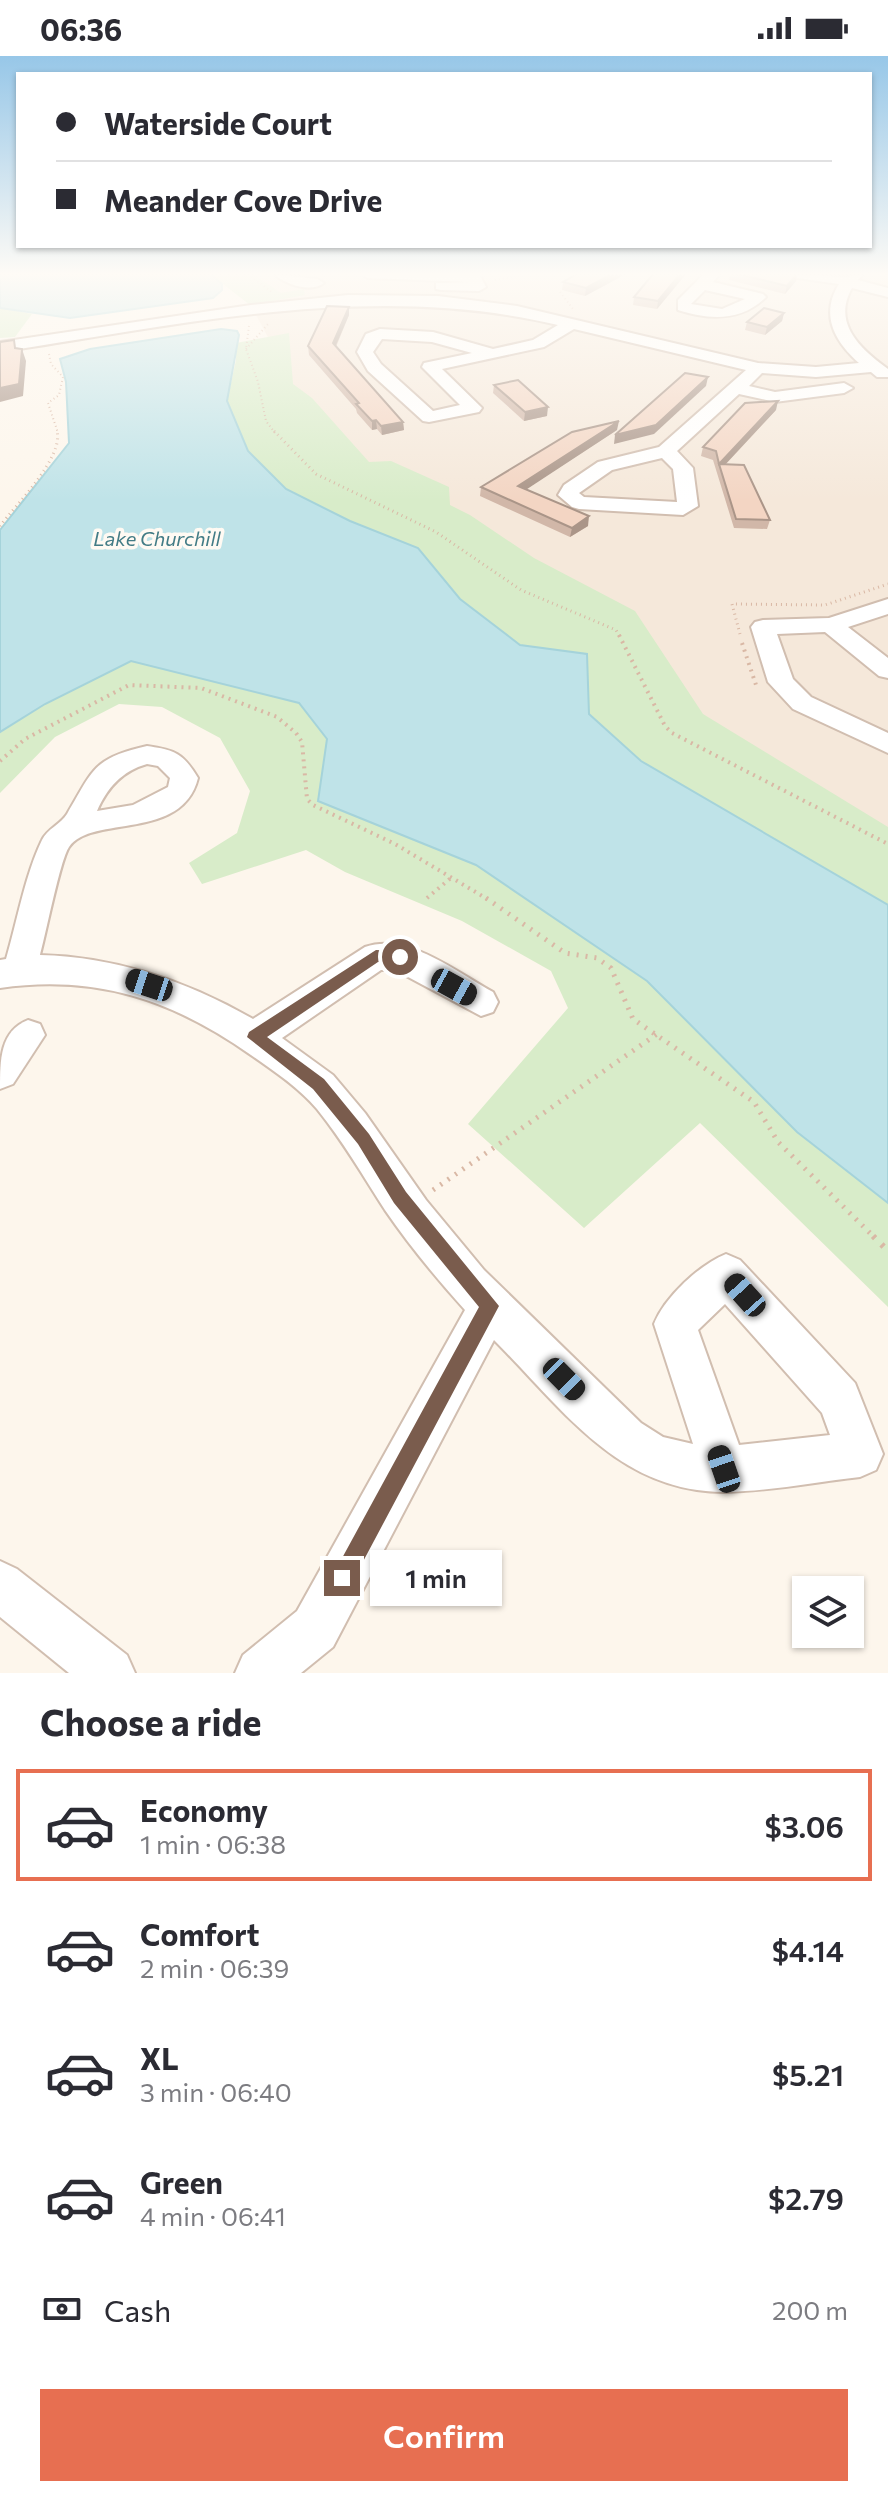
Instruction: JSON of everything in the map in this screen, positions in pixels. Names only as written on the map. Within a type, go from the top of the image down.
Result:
[{"type":"street","points":[[366,349],[365,352],[408,372],[513,349]]},
{"type":"street","points":[[477,349],[493,354]]},
{"type":"street","points":[[679,349],[758,368],[881,372]]},
{"type":"street","points":[[856,349],[881,372]]},
{"type":"street","points":[[666,451],[683,468],[688,506],[683,509],[579,503],[568,495],[571,489],[605,466],[666,451],[758,368]]},
{"type":"street","points":[[736,388],[775,397],[844,388]]},
{"type":"street","points":[[888,606],[831,625],[763,627],[781,682],[802,703],[888,744]]},
{"type":"street","points":[[831,625],[888,670]]},
{"type":"street","points":[[77,823],[55,843],[10,972],[127,978],[171,993],[255,1037],[318,1084],[364,1139],[408,1207],[490,1306],[608,1423],[651,1456],[692,1467],[724,1469],[860,1454],[839,1399],[726,1274],[675,1324],[724,1469]]},
{"type":"street","points":[[255,1037],[376,956],[400,957],[481,1002]]},
{"type":"street","points":[[0,1073],[28,1035]]},
{"type":"street","points":[[261,1673],[315,1629],[490,1306]]},
{"type":"street","points":[[0,1586],[109,1673]]},
{"type":"path","points":[[246,349],[258,382],[266,421],[279,439],[316,474],[436,532],[521,590],[564,610],[608,624],[616,630],[665,726],[672,733],[888,844]]},
{"type":"path","points":[[0,526],[44,471],[59,444],[55,423],[48,409],[48,403],[59,395],[63,383],[63,377],[48,358],[55,350]]},
{"type":"path","points":[[760,691],[751,677],[732,604],[825,605],[888,584]]},
{"type":"path","points":[[0,761],[25,739],[129,685],[201,688],[277,717],[302,742],[307,799],[313,805],[333,812],[361,831],[395,844],[481,894],[565,953],[597,958],[611,968],[633,1019],[754,1102],[785,1149],[888,1251]]},
{"type":"path","points":[[427,898],[452,877]]},
{"type":"path","points":[[408,1207],[657,1034]]},
{"type":"shaded area","points":[[275,349],[888,349],[888,846],[285,419]]},
{"type":"green space","points":[[236,349],[290,349],[293,384],[312,398],[369,462],[391,461],[449,487],[450,505],[534,558],[635,611],[703,714],[888,827],[888,908],[641,761],[589,714],[587,654],[520,645],[460,599],[418,548],[350,521],[286,489],[248,451],[227,401]]},
{"type":"green space","points":[[131,661],[299,703],[327,739],[318,801],[476,865],[647,981],[797,1132],[888,1203],[888,1307],[700,1123],[584,1228],[468,1124],[568,1008],[551,971],[462,921],[345,872],[306,850],[202,884],[189,863],[237,833],[250,791],[220,738],[162,707],[119,704],[55,737],[0,793],[0,732],[45,704]]},
{"type":"water","name":"Lake Churchill","points":[[89,349],[236,349],[227,401],[248,451],[286,489],[350,521],[418,548],[460,599],[520,645],[587,654],[589,714],[641,761],[888,905],[888,1203],[797,1132],[647,981],[476,865],[318,801],[327,739],[299,703],[131,661],[45,704],[0,732],[0,530],[69,443],[66,382],[60,359]]},
{"type":"building","points":[[0,349],[22,349],[19,384],[0,388]]},
{"type":"building","points":[[311,349],[339,349],[403,422],[381,426],[356,404],[359,403]]},
{"type":"building","points":[[685,373],[708,377],[656,425],[615,435]]},
{"type":"building","points":[[518,380],[548,407],[525,412],[494,385]]},
{"type":"building","points":[[778,401],[719,464],[716,451],[703,447],[745,403]]},
{"type":"building","points":[[619,421],[518,486],[589,516],[572,528],[481,487],[572,432]]},
{"type":"building","points":[[719,464],[744,465],[770,520],[736,519]]},
{"type":"route","points":[[342,1578],[490,1306],[400,1198],[364,1139],[318,1084],[255,1037],[376,956],[400,957]]}]
